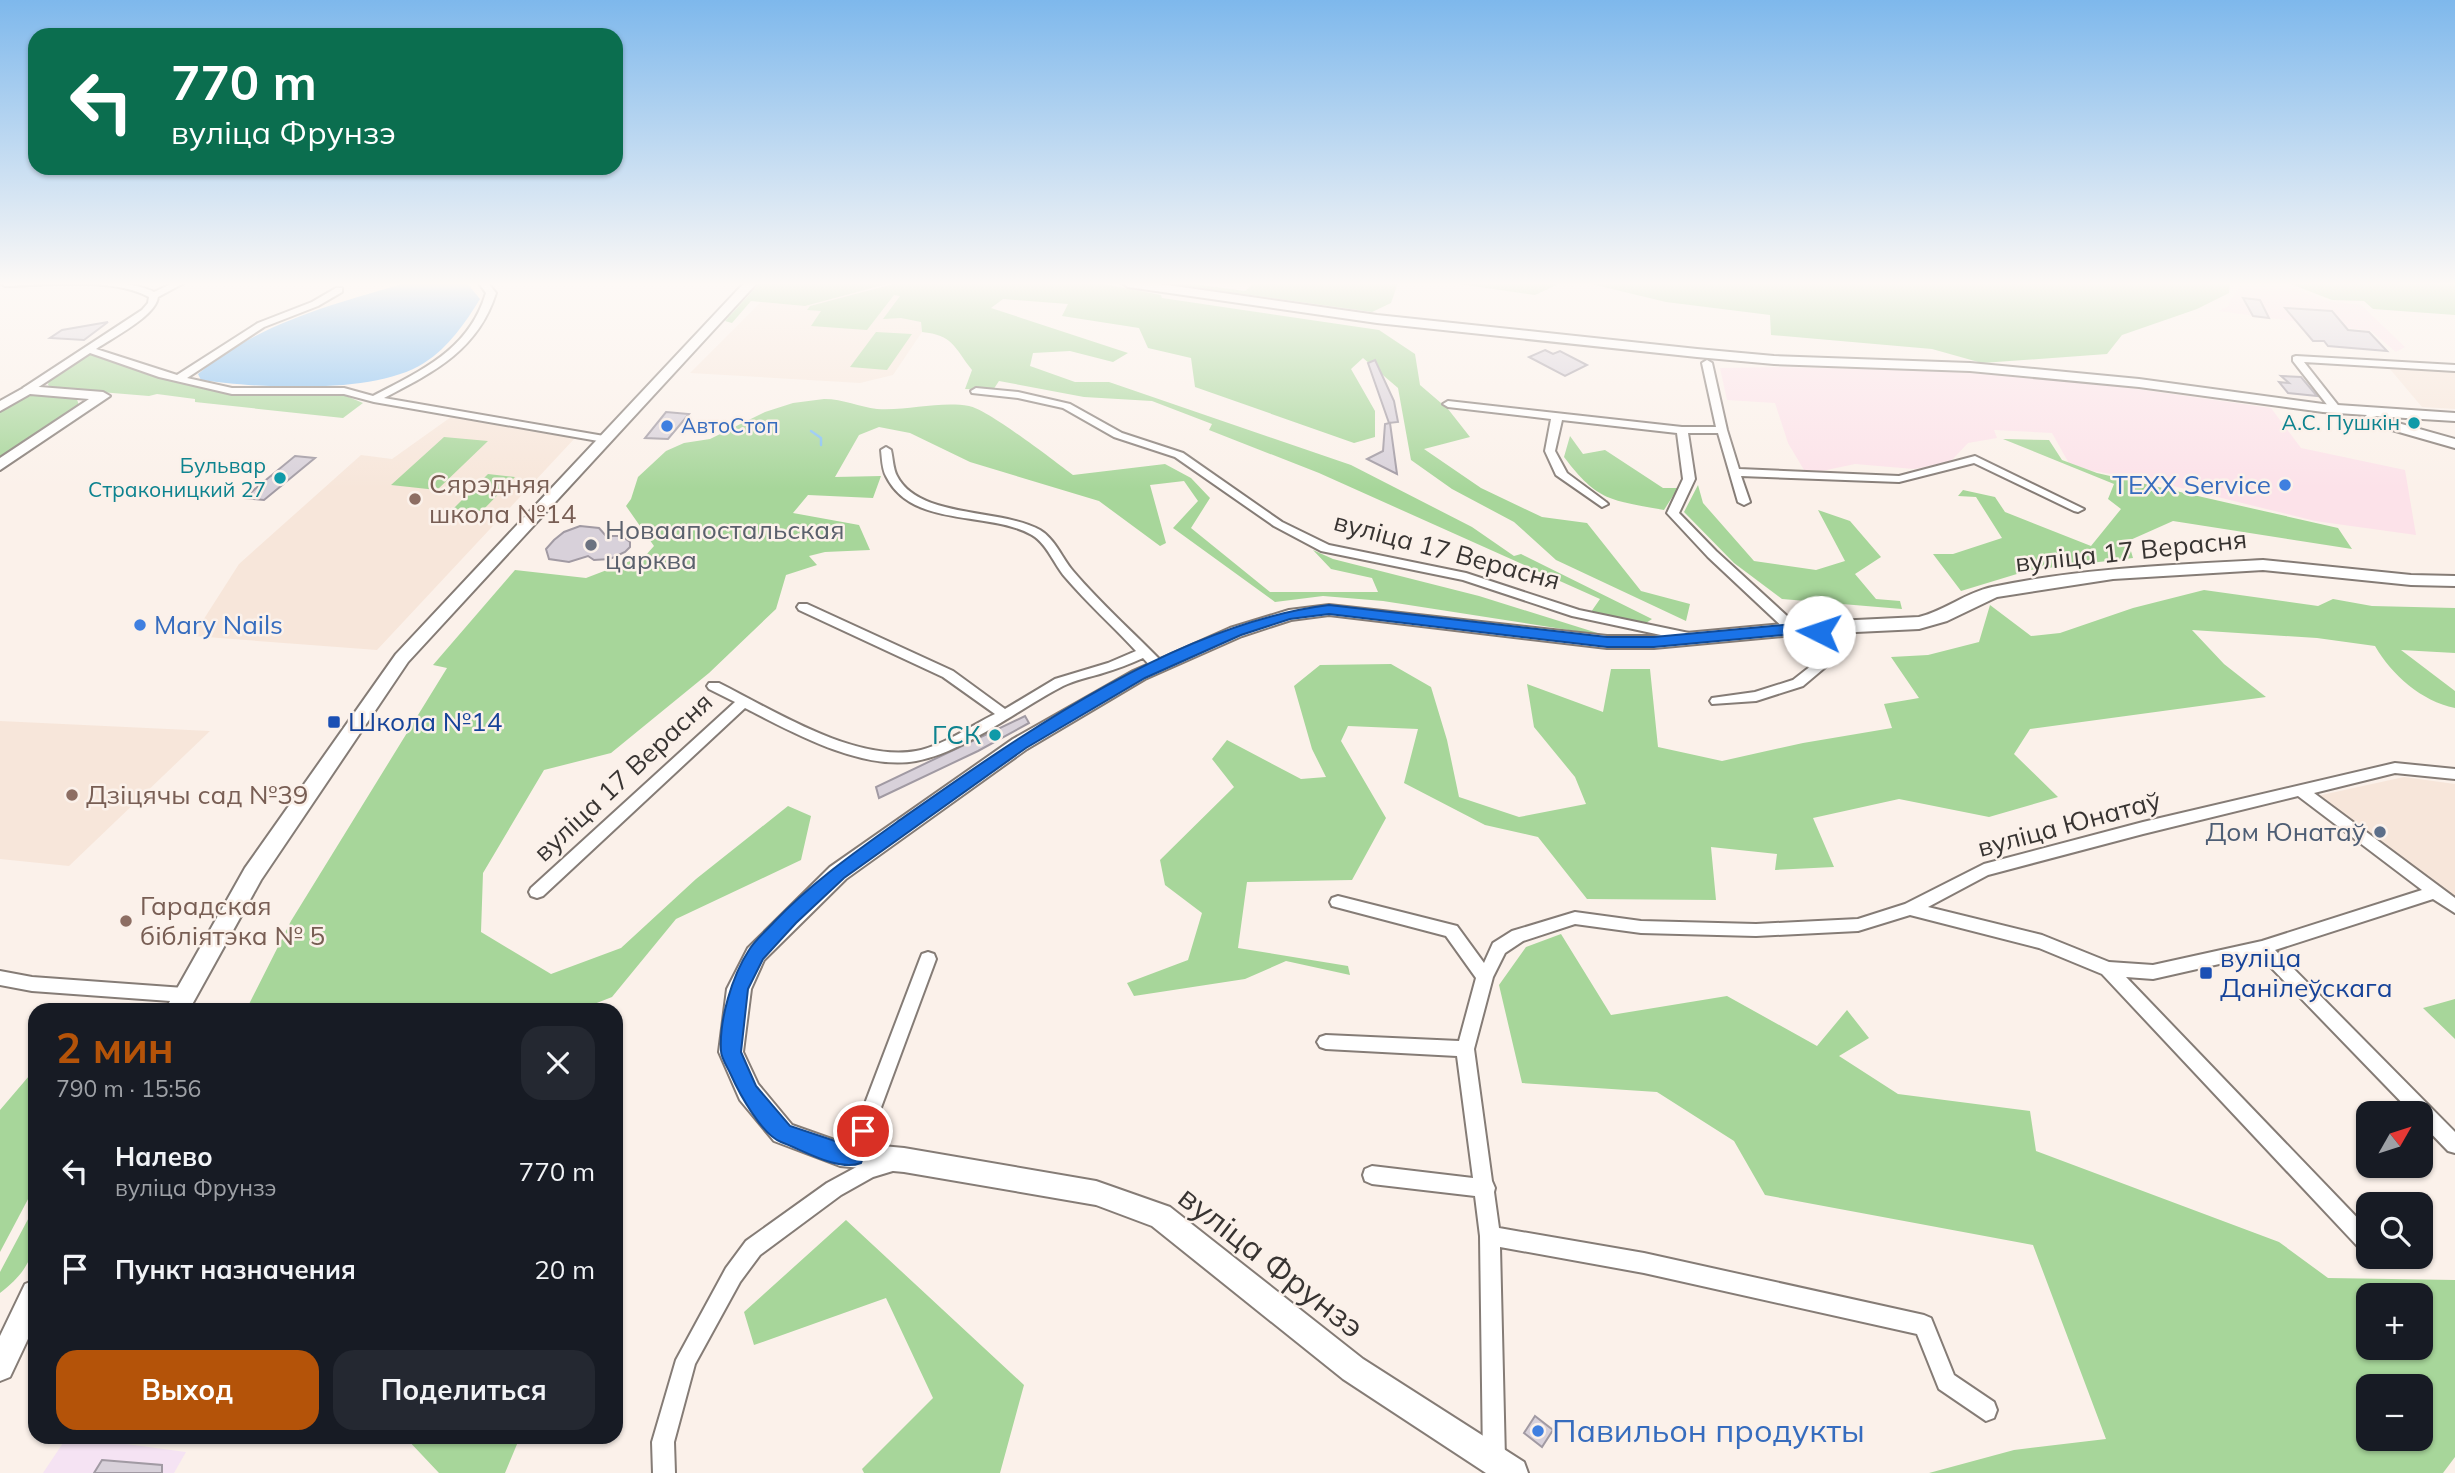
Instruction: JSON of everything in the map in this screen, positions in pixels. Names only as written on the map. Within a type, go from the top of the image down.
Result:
[{"type":"main road","points":[[180,1002],[253,874],[381,686],[415,643],[686,352]]},
{"type":"main road","points":[[1686,352],[1774,360],[1970,368],[2043,374],[2330,408],[2455,417]]},
{"type":"main road","points":[[0,407],[27,390],[103,396],[0,465]]},
{"type":"main road","points":[[2330,408],[2455,444]]},
{"type":"main road","points":[[2405,414],[2394,418],[2412,432]]},
{"type":"main road","name":"вуліца 17 Верасня","points":[[904,1160],[840,1154],[783,1133],[749,1092],[731,1052],[739,989],[756,954],[838,873],[1020,744],[1139,675],[1236,632],[1289,615],[1329,610],[1607,642],[1654,642],[1793,629],[1919,623],[1941,617],[1993,592],[2113,574],[2231,565],[2263,565],[2411,580],[2455,581]]},
{"type":"main road","name":"вуліца Фрунзэ","points":[[904,1160],[1096,1193],[1161,1216],[1353,1369],[1503,1466]]},
{"type":"main road","points":[[0,1367],[9,1330],[28,1304]]},
{"type":"street","points":[[27,390],[84,352]]},
{"type":"street","points":[[97,352],[180,378],[233,391],[344,391],[374,400],[604,439]]},
{"type":"street","points":[[180,378],[220,352]]},
{"type":"street","points":[[374,400],[442,362],[454,352]]},
{"type":"street","points":[[2330,408],[2296,359],[2455,368]]},
{"type":"street","points":[[1707,363],[1722,430],[1744,502]]},
{"type":"street","name":"вуліца 17 Верасня","points":[[976,391],[1018,395],[1066,405],[1118,435],[1180,455],[1278,524],[1325,548],[1466,577],[1576,613],[1689,637]]},
{"type":"street","points":[[1448,404],[1682,430],[1722,430]]},
{"type":"street","points":[[1557,417],[1550,451],[1562,475],[1602,504]]},
{"type":"street","points":[[1682,430],[1689,478],[1673,513],[1712,554],[1793,629]]},
{"type":"street","points":[[887,450],[891,477],[903,492],[919,503],[1005,520],[1037,534],[1054,551],[1068,573],[1159,667]]},
{"type":"street","points":[[1736,472],[1899,479],[1975,459],[2078,509]]},
{"type":"street","points":[[803,607],[948,674],[1004,715]]},
{"type":"street","points":[[1717,701],[1756,696],[1798,682],[1828,659],[1818,628]]},
{"type":"street","name":"вуліца 17 Верасня","points":[[714,686],[835,743],[858,751],[895,758],[917,756],[1004,715],[1060,682],[1113,666],[1145,652]]},
{"type":"street","name":"вуліца 17 Верасня","points":[[537,892],[744,701]]},
{"type":"street","name":"вуліца Юнатаў","points":[[1575,918],[1641,928],[1756,930],[1858,925],[1910,909],[1984,870],[2300,790],[2395,768],[2455,774]]},
{"type":"street","points":[[2300,790],[2455,907]]},
{"type":"street","points":[[1910,909],[2042,942],[2108,969],[2153,972],[2262,948],[2433,893]]},
{"type":"street","points":[[1338,902],[1451,931],[1485,977]]},
{"type":"street","name":"вуліца Фрунзэ","points":[[1503,1466],[1486,1188],[1465,1049],[1485,977],[1499,948],[1518,936],[1575,918]]},
{"type":"street","points":[[2262,948],[2455,1145]]},
{"type":"street","points":[[854,1156],[928,959]]},
{"type":"street","points":[[2108,969],[2356,1230]]},
{"type":"street","points":[[0,978],[180,1002]]},
{"type":"street","points":[[1326,1042],[1465,1049]]},
{"type":"street","name":"вуліца Фрунзэ","points":[[664,1473],[663,1442],[686,1360],[722,1294],[753,1248],[835,1189],[869,1170],[904,1160]]},
{"type":"street","points":[[1372,1175],[1486,1188]]},
{"type":"street","points":[[1490,1236],[1644,1263],[1924,1325],[1946,1382],[1986,1410]]},
{"type":"shaded area","points":[[711,352],[909,352],[893,375],[860,383],[690,373]]},
{"type":"shaded area","points":[[1720,368],[1941,371],[2088,382],[2271,408],[2301,448],[2405,470],[2416,535],[2315,521],[2161,483],[2071,467],[2052,433],[1994,430],[1997,438],[1968,443],[1950,462],[1914,469],[1855,464],[1822,471],[1804,470],[1788,443],[1775,403],[1727,400]]},
{"type":"shaded area","points":[[2389,368],[2455,372],[2455,409],[2422,407]]},
{"type":"shaded area","name":"Сярэдняя школа №14","points":[[451,417],[575,438],[377,650],[193,636],[239,564],[361,455],[392,459]]},
{"type":"shaded area","name":"Дзіцячы сад №39","points":[[0,721],[210,731],[69,866],[0,859]]},
{"type":"shaded area","points":[[2404,777],[2455,784],[2455,898],[2317,796]]},
{"type":"shaded area","points":[[62,1444],[126,1444],[186,1452],[174,1473],[43,1473]]},
{"type":"green space","points":[[861,352],[900,352],[887,370],[850,367]]},
{"type":"green space","points":[[958,352],[1056,352],[1033,353],[1030,366],[1075,382],[1109,382],[1351,465],[1472,527],[1514,556],[1521,554],[1652,619],[1646,623],[1591,612],[1600,599],[1319,473],[1209,430],[1212,424],[1152,401],[1084,397],[999,381],[993,390],[965,389],[972,370]]},
{"type":"green space","points":[[1073,352],[1128,353],[1113,362]]},
{"type":"green space","points":[[1164,352],[1412,352],[1415,354],[1420,385],[1448,409],[1470,437],[1424,449],[1481,488],[1542,517],[1587,523],[1641,591],[1690,604],[1686,621],[1556,560],[1514,522],[1452,489],[1411,460],[1398,388],[1363,358],[1351,369],[1375,411],[1375,437],[1354,443],[1195,387],[1191,358]]},
{"type":"green space","points":[[1942,352],[2109,352],[2107,354],[1982,363]]},
{"type":"green space","points":[[90,353],[164,377],[231,393],[339,393],[363,403],[343,418],[195,402],[195,399],[157,394],[149,396],[52,388],[48,385],[49,380]]},
{"type":"green space","points":[[34,395],[71,397],[77,399],[79,406],[0,459],[0,411],[17,400]]},
{"type":"green space","points":[[838,400],[877,409],[969,406],[1005,426],[1073,475],[1165,464],[1191,478],[1210,498],[1191,528],[1270,592],[1378,592],[1372,578],[1331,569],[1313,550],[1333,559],[1479,596],[1607,636],[1383,601],[1323,596],[1275,602],[1173,528],[1198,501],[1184,481],[1150,485],[1166,543],[1160,546],[1099,501],[970,462],[910,433],[879,427],[859,435],[835,477],[881,476],[873,498],[808,495],[793,513],[859,525],[870,550],[825,552],[809,556],[817,565],[786,575],[776,609],[709,673],[611,753],[544,770],[483,873],[481,932],[551,974],[621,948],[696,879],[788,806],[811,816],[801,860],[676,919],[612,997],[597,1003],[250,1003],[291,921],[447,668],[433,665],[515,570],[586,578],[646,555],[654,546],[626,506],[638,477],[666,451],[684,443],[710,439],[765,412],[793,403]]},
{"type":"green space","points":[[1570,436],[1583,454],[1605,450],[1663,488],[1678,488],[1664,510],[1607,497],[1587,483],[1564,457]]},
{"type":"green space","points":[[444,437],[488,441],[437,490],[391,485]]},
{"type":"green space","points":[[2003,439],[2049,440],[2062,460],[2097,473],[2338,528],[2352,549],[2173,521],[2128,541],[2133,558],[2030,570],[1961,591],[1933,554],[1953,554],[2002,538],[1976,497],[1958,496],[1963,490],[1995,497],[2005,512],[2091,546],[2121,509],[2108,499],[2114,484]]},
{"type":"green space","points":[[488,474],[515,477],[482,511],[453,509]]},
{"type":"green space","points":[[1698,485],[1703,503],[1754,561],[1816,570],[1845,561],[1818,510],[1850,521],[1881,557],[1855,574],[1876,599],[1900,601],[1902,609],[1782,599],[1734,563],[1684,512]]},
{"type":"green space","points":[[2204,590],[2318,606],[2333,599],[2372,606],[2455,608],[2455,653],[2401,650],[2455,691],[2455,708],[2442,705],[2419,693],[2399,677],[2375,646],[2317,638],[2192,630],[2224,664],[2266,697],[2030,729],[2014,754],[2058,797],[1989,817],[1899,799],[1813,818],[1834,867],[1775,870],[1777,854],[1711,847],[1716,900],[1587,899],[1538,837],[1485,825],[1404,783],[1418,729],[1348,726],[1341,741],[1386,818],[1352,880],[1247,882],[1238,948],[1348,966],[1350,975],[1286,961],[1245,979],[1134,996],[1127,983],[1188,960],[1202,913],[1165,885],[1160,860],[1234,787],[1212,759],[1227,740],[1301,779],[1326,777],[1312,749],[1294,686],[1320,665],[1391,664],[1431,687],[1447,740],[1459,797],[1519,817],[1586,804],[1575,777],[1534,727],[1527,684],[1603,712],[1611,669],[1650,669],[1658,747],[1722,761],[1803,743],[1892,728],[1884,704],[1919,698],[1891,657],[1928,655],[1979,642],[1990,605],[2031,636],[2060,633],[2133,608]]},
{"type":"green space","points":[[1561,934],[1611,1015],[1727,996],[1817,1046],[1847,1010],[1869,1038],[1839,1056],[1898,1094],[2030,1111],[2036,1151],[2279,1242],[2328,1278],[2455,1280],[2455,1457],[2443,1473],[1929,1473],[2014,1450],[2106,1439],[2033,1245],[1765,1195],[1734,1141],[1657,1092],[1522,1083],[1499,985],[1526,947]]},
{"type":"green space","points":[[2455,999],[2455,1039],[2423,1008]]},
{"type":"green space","points":[[28,1077],[28,1199],[0,1252],[0,1110]]},
{"type":"green space","points":[[28,1219],[28,1262],[21,1274],[0,1293],[0,1272]]},
{"type":"green space","points":[[846,1220],[1024,1385],[1000,1473],[864,1473],[862,1469],[933,1398],[886,1298],[754,1345],[744,1312]]},
{"type":"green space","points":[[412,1444],[517,1444],[505,1473],[439,1473]]},
{"type":"water","points":[[228,352],[439,352],[424,363],[403,373],[376,380],[347,385],[284,387],[201,380],[198,374]]},
{"type":"building","points":[[1541,352],[1553,354],[1561,352],[1587,365],[1565,376],[1529,357]]},
{"type":"building","points":[[1375,360],[1394,401],[1398,422],[1389,423],[1368,363]]},
{"type":"building","points":[[2281,376],[2301,377],[2317,396],[2288,393],[2279,382],[2289,383]]},
{"type":"building","name":"АвтоСтоп","points":[[666,412],[689,414],[668,439],[645,438]]},
{"type":"building","points":[[1390,423],[1397,474],[1367,459],[1383,451],[1385,424]]},
{"type":"building","name":"Бульвар Страконицкий 27","points":[[295,456],[315,458],[264,500],[244,498]]},
{"type":"building","name":"Новаапостальская царква","points":[[580,526],[599,528],[606,536],[622,536],[630,542],[630,547],[610,559],[594,560],[588,556],[569,562],[549,559],[546,549],[554,540],[564,532]]},
{"type":"building","name":"ГСК","points":[[1025,716],[1029,723],[978,751],[879,798],[876,787]]},
{"type":"building","name":"Павильон продукты","points":[[1535,1416],[1553,1430],[1542,1447],[1524,1433]]},
{"type":"building","points":[[102,1460],[162,1465],[162,1473],[94,1473]]},
{"type":"waterway","points":[[811,431],[821,438],[821,445]]},
{"type":"place","name":"А.С. Пушкін","points":[[2414,423]]},
{"type":"place","name":"АвтоСтоп","points":[[667,426]]},
{"type":"place","name":"Бульвар Страконицкий 27","points":[[280,478]]},
{"type":"place","name":"TEXX Service","points":[[2285,485]]},
{"type":"place","name":"Сярэдняя школа №14","points":[[415,499]]},
{"type":"place","name":"Новаапостальская царква","points":[[591,545]]},
{"type":"place","name":"Mary Nails","points":[[140,625]]},
{"type":"place","name":"Школа №14","points":[[334,722]]},
{"type":"place","name":"ГСК","points":[[995,735]]},
{"type":"place","name":"Дзіцячы сад №39","points":[[72,795]]},
{"type":"place","name":"Дом Юнатаў","points":[[2380,832]]},
{"type":"place","name":"Гарадская бібліятэка № 5","points":[[126,921]]},
{"type":"place","name":"вуліца Данілеўскага","points":[[2206,973]]},
{"type":"place","name":"Павильон продукты","points":[[1538,1431]]},
{"type":"route","points":[[863,1131],[854,1156],[840,1154],[783,1133],[749,1092],[731,1052],[739,989],[756,954],[838,873],[1020,744],[1139,675],[1236,632],[1289,615],[1329,610],[1607,642],[1654,642],[1793,629],[1818,628],[1819,632]]}]
